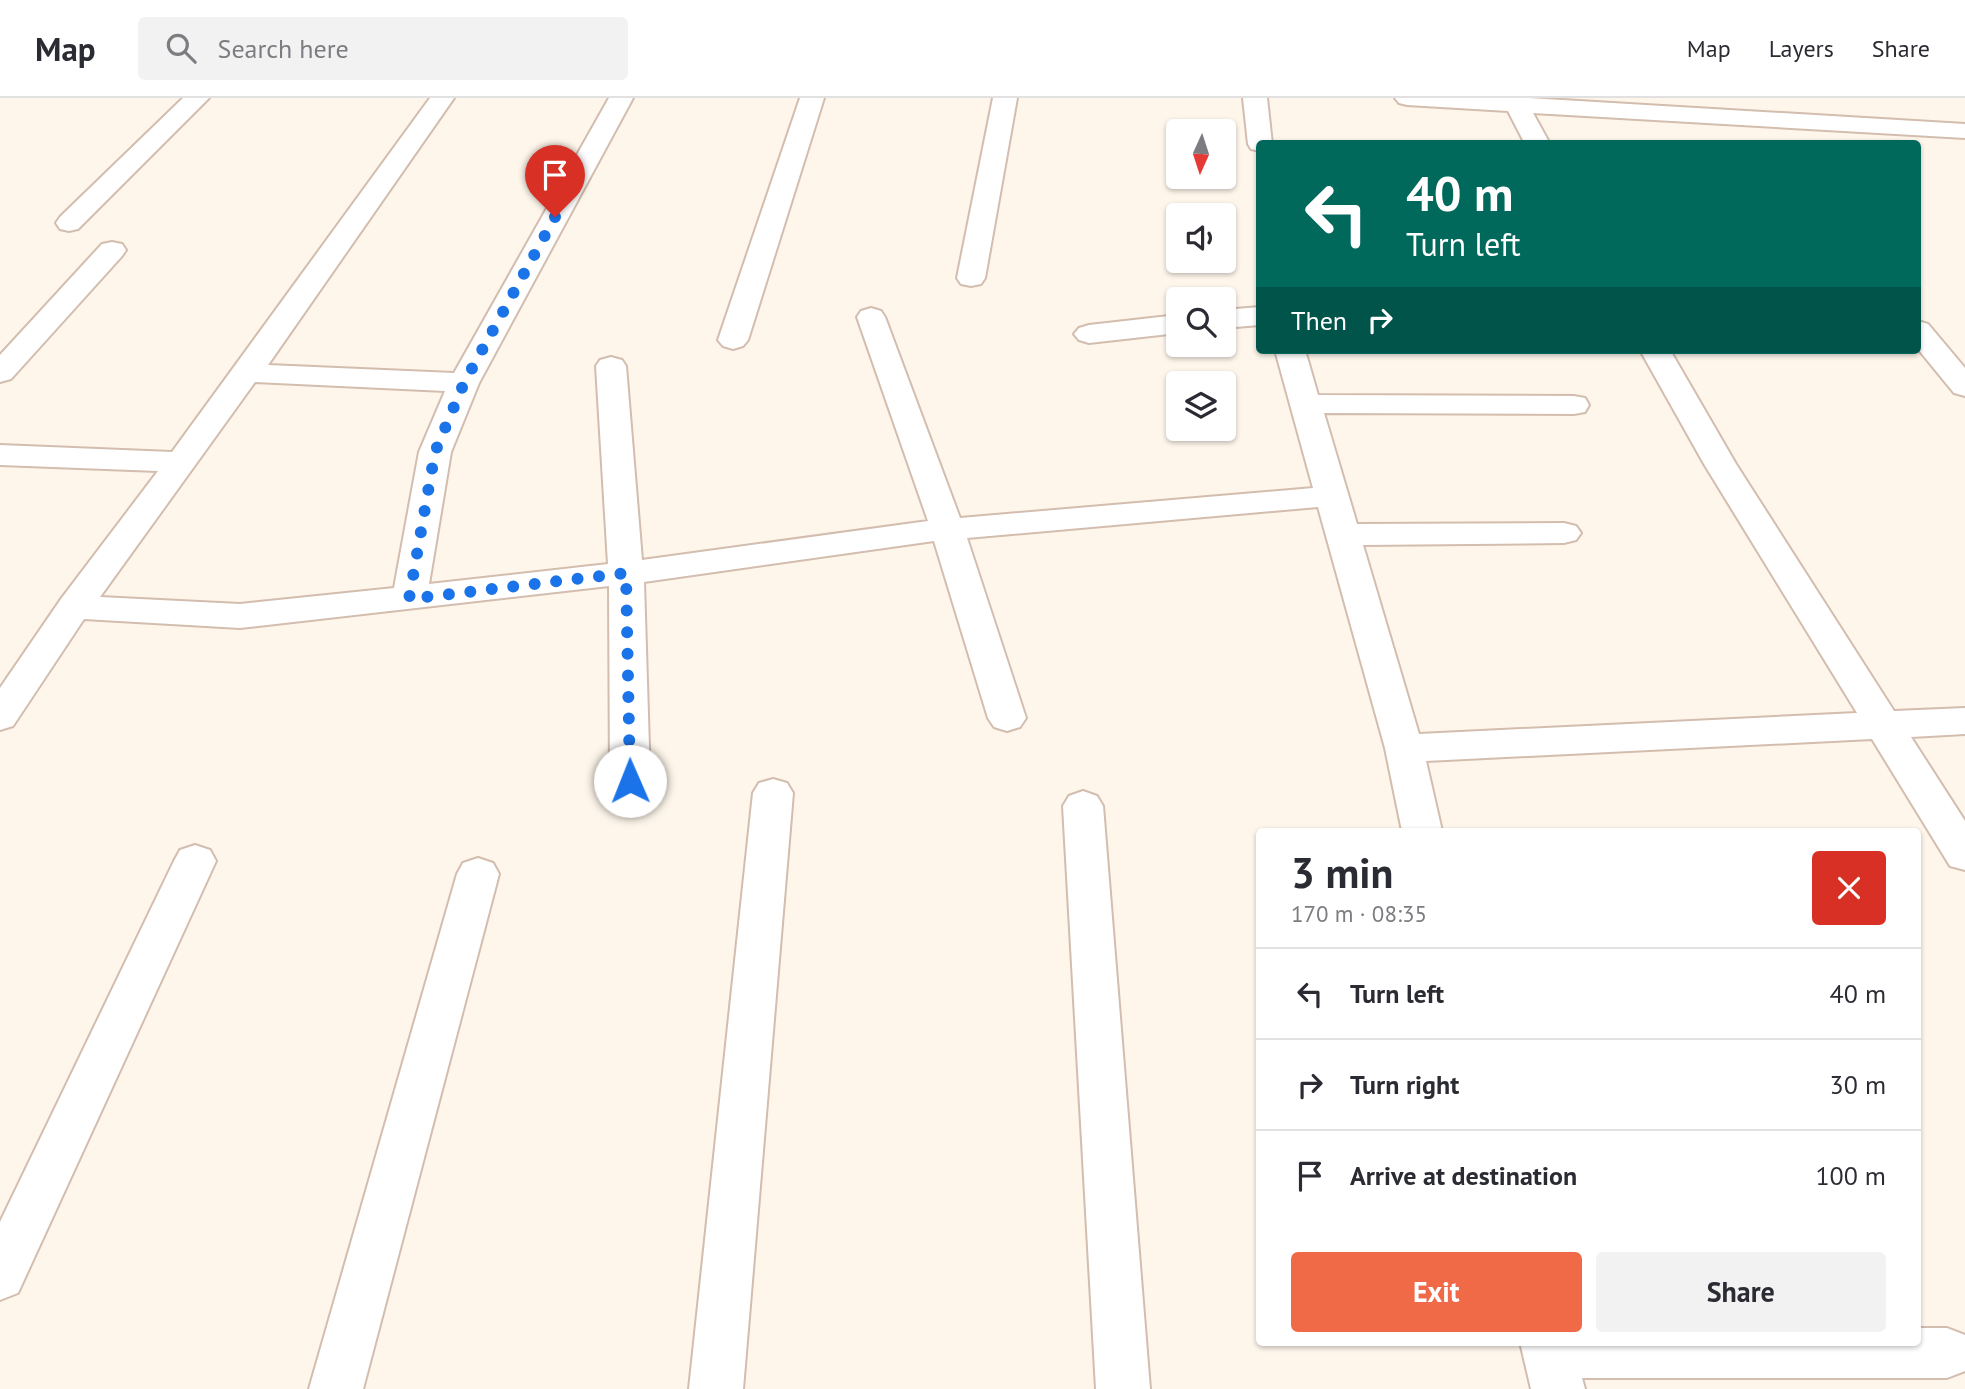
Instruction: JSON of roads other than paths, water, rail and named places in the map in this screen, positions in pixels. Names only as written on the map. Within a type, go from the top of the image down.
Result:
[{"type":"street","points":[[69,223],[198,98]]},
{"type":"street","points":[[0,717],[74,607],[247,373],[442,98]]},
{"type":"street","points":[[409,599],[435,452],[464,383],[621,98]]},
{"type":"street","points":[[733,340],[812,98]]},
{"type":"street","points":[[971,278],[1004,98]]},
{"type":"street","points":[[1255,98],[1260,140]]},
{"type":"street","points":[[1407,98],[1516,104],[1736,108],[1965,131]]},
{"type":"street","points":[[1516,104],[1536,140]]},
{"type":"street","points":[[1736,108],[1759,140]]},
{"type":"street","points":[[0,373],[112,250]]},
{"type":"street","points":[[1236,318],[1256,316]]},
{"type":"street","points":[[870,317],[947,529],[1007,718]]},
{"type":"street","points":[[1089,334],[1166,325]]},
{"type":"street","points":[[1921,334],[1965,387]]},
{"type":"street","points":[[1291,354],[1404,748],[1421,828]]},
{"type":"street","points":[[1657,354],[1720,464],[1965,855]]},
{"type":"street","points":[[611,366],[626,573],[630,781]]},
{"type":"street","points":[[247,373],[464,383]]},
{"type":"street","points":[[1306,404],[1574,405]]},
{"type":"street","points":[[0,455],[179,462]]},
{"type":"street","points":[[74,607],[240,616],[626,573],[947,529],[1333,496]]},
{"type":"street","points":[[1344,535],[1564,533]]},
{"type":"street","points":[[1404,748],[1965,721]]},
{"type":"street","points":[[716,1389],[773,793]]},
{"type":"street","points":[[1083,806],[1123,1389]]},
{"type":"street","points":[[0,1276],[195,861]]},
{"type":"street","points":[[336,1389],[478,874]]},
{"type":"street","points":[[1551,1361],[1947,1353]]}]
